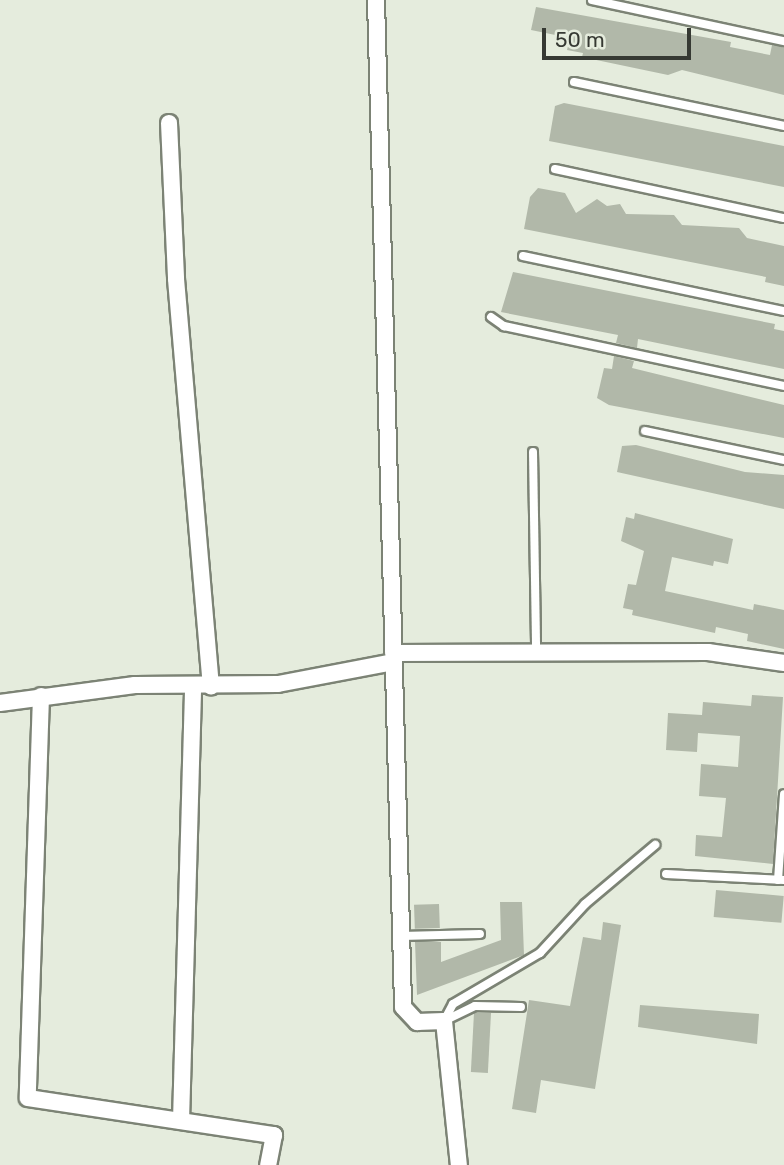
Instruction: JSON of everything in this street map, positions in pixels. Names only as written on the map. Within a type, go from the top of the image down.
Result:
[{"type":"street","points":[[376,0],[403,1007],[417,1023],[444,1021],[459,1165]]},
{"type":"street","points":[[169,123],[176,279],[211,686]]},
{"type":"street","points":[[0,703],[135,685],[278,684],[393,657],[536,651],[708,652],[784,663]]},
{"type":"street","points":[[181,1121],[193,685]]},
{"type":"street","points":[[41,696],[28,1098],[274,1135],[268,1165]]},
{"type":"lane","points":[[592,0],[784,41]]},
{"type":"lane","points":[[574,82],[784,127]]},
{"type":"lane","points":[[555,169],[784,218]]},
{"type":"lane","points":[[523,256],[784,311]]},
{"type":"lane","points":[[491,317],[504,326],[784,386]]},
{"type":"lane","points":[[645,431],[784,460]]},
{"type":"lane","points":[[533,452],[536,651]]},
{"type":"lane","points":[[666,874],[781,880],[784,794]]},
{"type":"lane","points":[[444,1021],[453,1004],[540,953],[585,904],[655,845]]},
{"type":"lane","points":[[401,936],[480,934]]},
{"type":"lane","points":[[444,1021],[475,1006],[521,1007]]},
{"type":"building","points":[[536,7],[731,42],[730,47],[770,55],[772,45],[784,47],[784,95],[682,70],[668,75],[582,57],[583,53],[567,50],[570,38],[531,30]]},
{"type":"building","points":[[564,103],[784,146],[784,187],[549,141],[555,106]]},
{"type":"building","points":[[538,188],[565,193],[576,213],[597,199],[607,206],[620,204],[626,214],[674,215],[682,225],[739,228],[747,238],[784,246],[784,286],[765,282],[766,277],[524,229],[530,197]]},
{"type":"building","points":[[513,272],[775,324],[774,329],[784,331],[784,369],[638,339],[637,348],[616,343],[618,335],[501,312]]},
{"type":"building","points":[[614,356],[634,361],[632,368],[784,405],[784,438],[609,405],[597,398],[604,368],[612,369]]},
{"type":"building","points":[[636,445],[745,472],[784,475],[784,509],[617,472],[622,446]]},
{"type":"building","points":[[635,513],[733,539],[728,564],[714,561],[713,566],[672,557],[665,591],[753,610],[754,604],[784,610],[784,649],[747,641],[748,634],[716,627],[715,633],[632,615],[633,610],[623,608],[628,584],[636,585],[644,551],[621,541],[626,517],[634,519]]},
{"type":"building","points":[[752,695],[783,697],[773,864],[695,856],[696,835],[722,837],[726,798],[699,796],[701,764],[738,767],[740,736],[698,733],[697,752],[666,750],[668,713],[702,715],[703,702],[751,706]]},
{"type":"building","points":[[716,890],[784,896],[781,923],[714,917]]},
{"type":"building","points":[[500,902],[522,902],[524,955],[417,995],[415,942],[441,942],[441,962],[501,940]]},
{"type":"building","points":[[439,904],[440,928],[415,929],[414,905]]},
{"type":"building","points":[[603,922],[621,925],[595,1089],[541,1080],[536,1113],[512,1109],[529,1000],[570,1006],[583,937],[601,940]]},
{"type":"building","points":[[640,1005],[759,1014],[757,1044],[638,1027]]},
{"type":"building","points":[[474,1012],[491,1013],[488,1073],[471,1072]]}]
